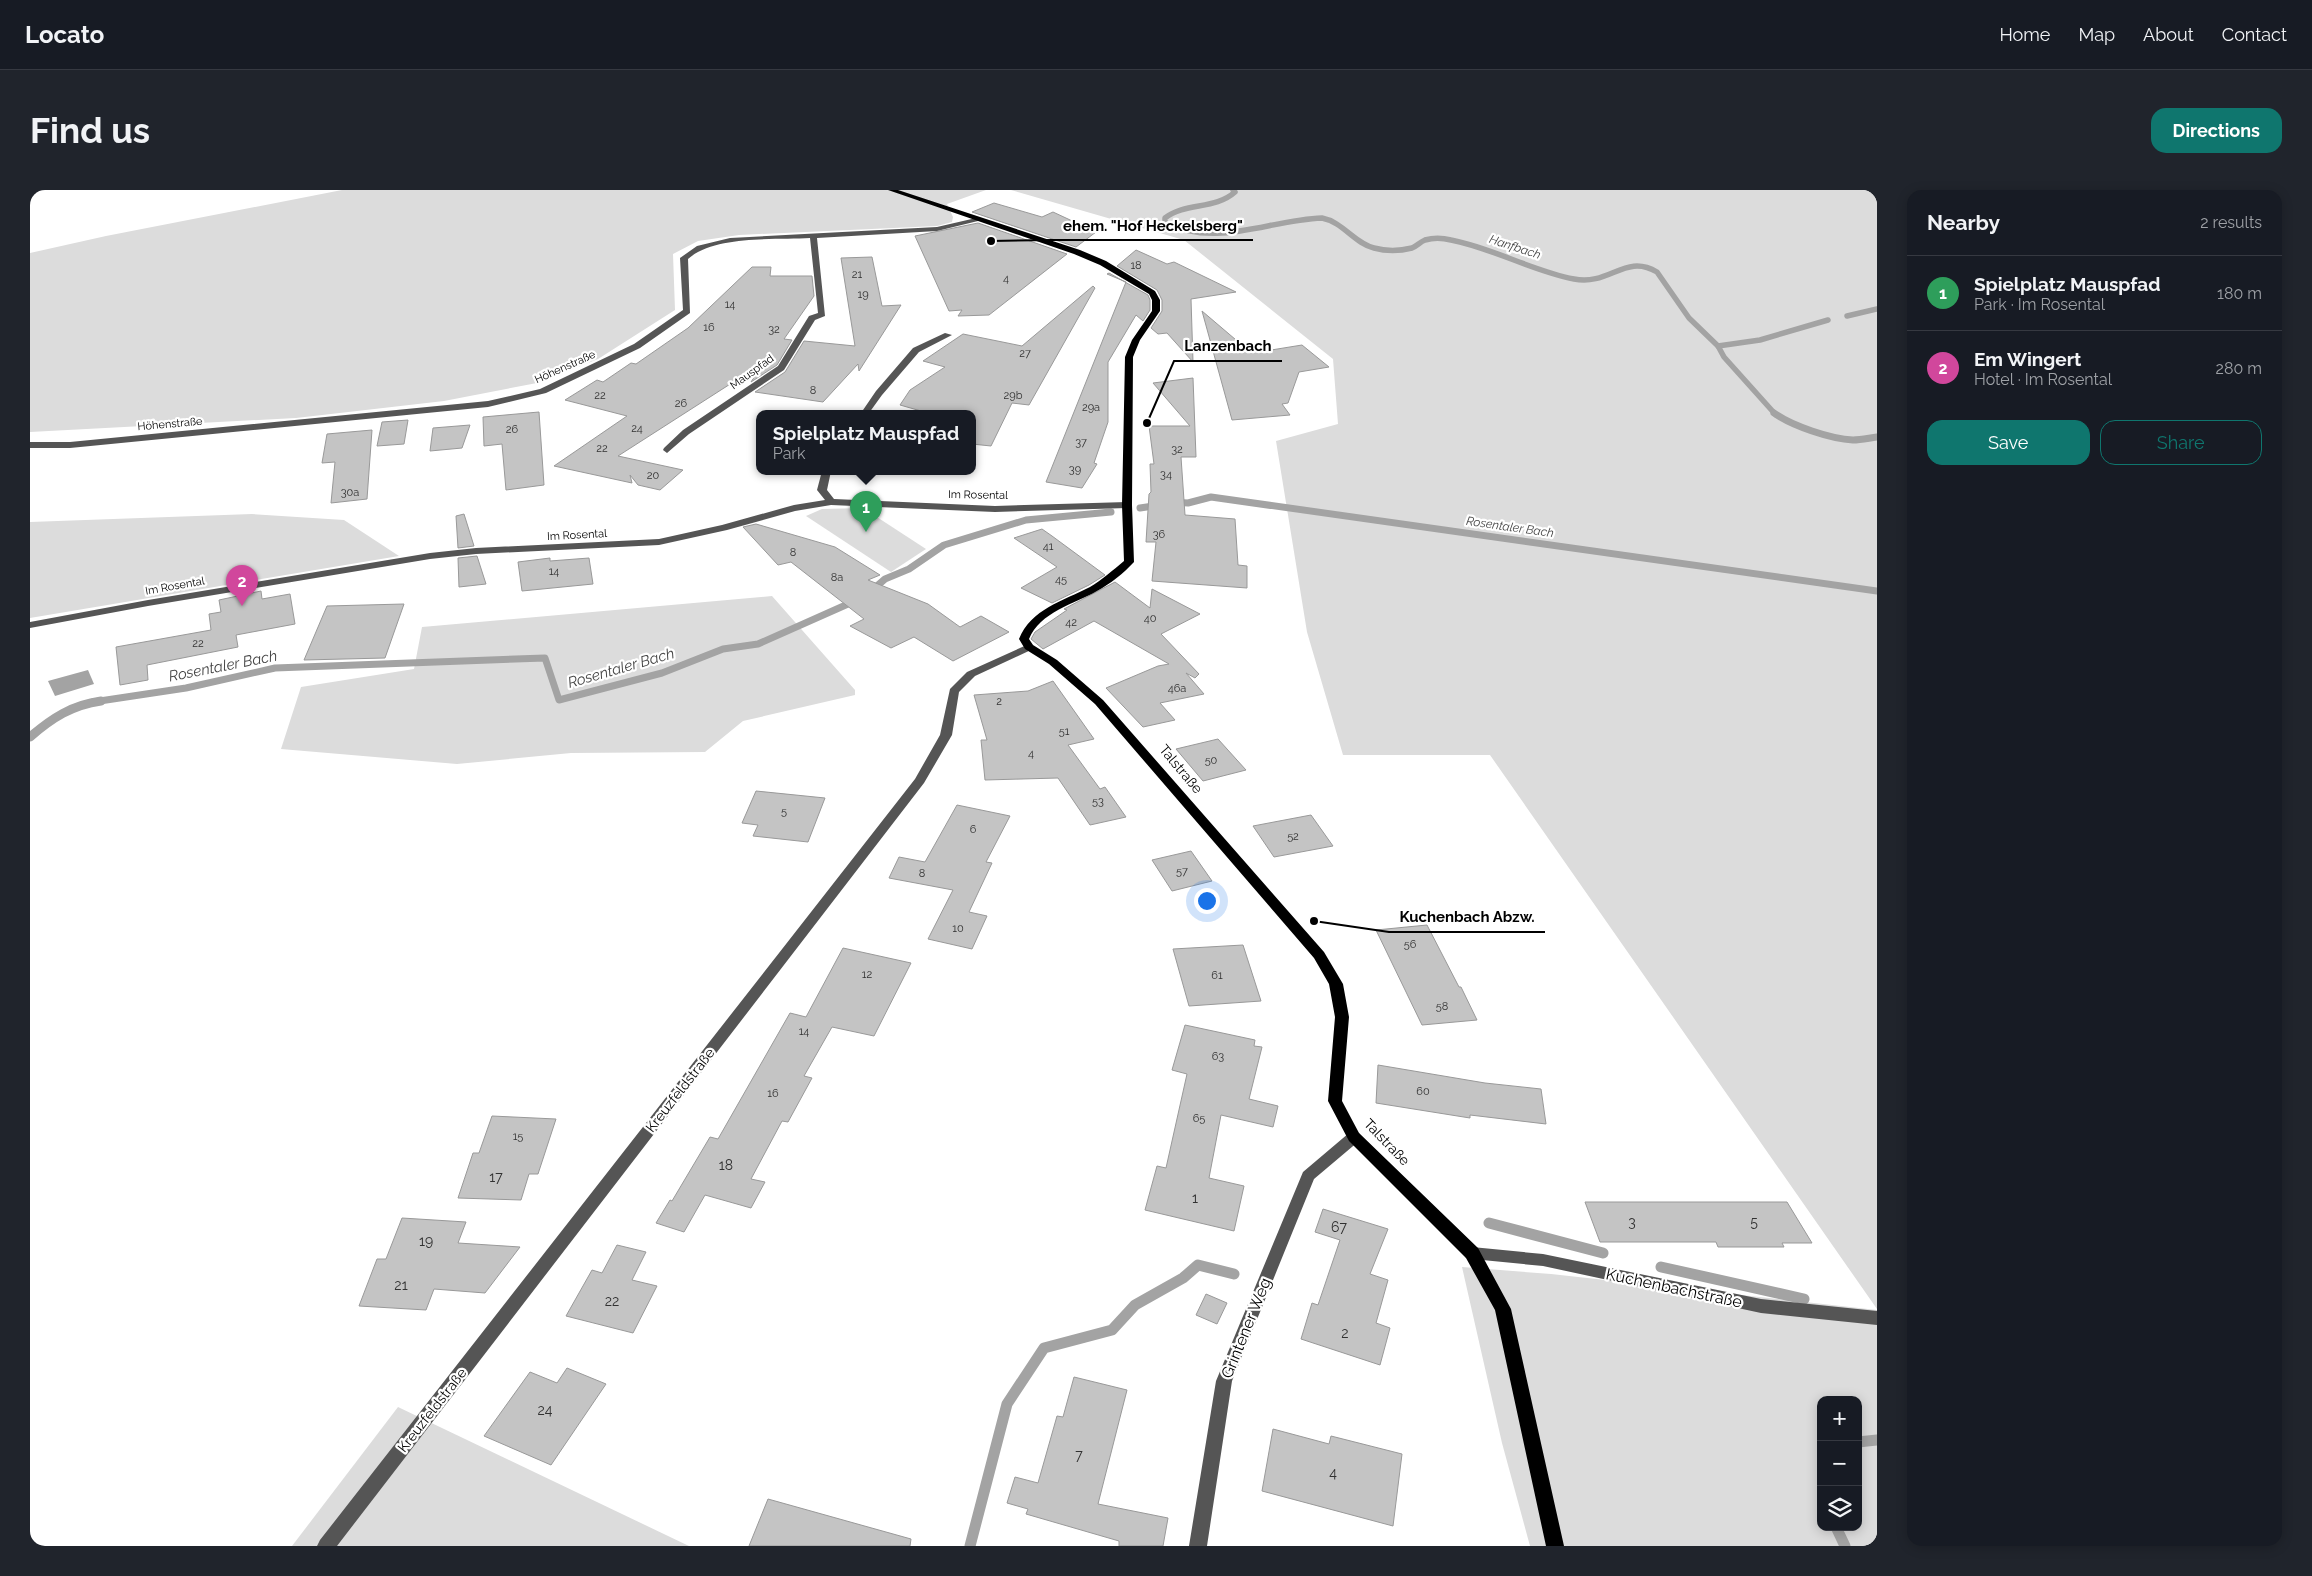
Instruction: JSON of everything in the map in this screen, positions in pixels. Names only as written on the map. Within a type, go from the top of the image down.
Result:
[{"type":"main road","points":[[891,190],[976,220],[1051,242],[1103,263],[1152,293],[1156,300],[1156,311],[1136,340],[1129,357],[1127,505],[1129,562],[1101,585],[1036,620],[1026,632],[1024,639],[1029,647]]},
{"type":"main road","name":"Talstraße","points":[[1029,647],[1054,662],[1099,702],[1319,955],[1336,984],[1342,1017],[1335,1101],[1354,1137],[1405,1185],[1472,1253],[1503,1309],[1555,1546]]},
{"type":"street","name":"Höhenstraße","points":[[30,445],[70,445],[488,404],[543,390],[637,346],[687,310],[684,258],[691,251],[730,240],[937,229],[976,220]]},
{"type":"street","name":"Mauspfad","points":[[667,450],[686,432],[780,368],[812,318],[822,314],[813,235]]},
{"type":"street","points":[[867,410],[879,393],[916,350],[948,335]]},
{"type":"street","points":[[825,475],[822,490],[831,502]]},
{"type":"street","name":"Im Rosental","points":[[30,625],[148,603],[439,555],[659,542],[724,528],[794,508],[831,502],[995,509],[1127,505]]},
{"type":"street","name":"Kreuzfeldstraße","points":[[326,1546],[920,780],[946,735],[954,691],[971,674],[1029,647]]},
{"type":"street","name":"Grintener Weg","points":[[1198,1546],[1224,1381],[1308,1176],[1354,1137]]},
{"type":"street","name":"Kuchenbachstraße","points":[[1472,1253],[1543,1260],[1761,1306],[1877,1318]]},
{"type":"shaded area","points":[[342,190],[986,190],[947,204],[953,217],[952,222],[937,226],[739,235],[698,241],[673,254],[675,310],[598,359],[537,383],[444,401],[296,418],[30,432],[30,253],[106,236]]},
{"type":"shaded area","points":[[1011,190],[1877,190],[1877,1309],[1490,755],[1343,755],[1307,632],[1276,441],[1338,424],[1333,359],[1184,240]]},
{"type":"shaded area","points":[[863,508],[926,549],[891,572],[806,516],[822,509]]},
{"type":"shaded area","points":[[252,514],[344,520],[399,556],[30,618],[30,522]]},
{"type":"shaded area","points":[[772,596],[855,690],[855,695],[743,721],[705,752],[571,753],[457,764],[281,749],[301,687],[414,669],[422,627]]},
{"type":"shaded area","points":[[88,670],[94,684],[55,696],[48,681]]},
{"type":"shaded area","points":[[1462,1267],[1551,1274],[1877,1310],[1877,1546],[1530,1546],[1502,1443]]},
{"type":"shaded area","points":[[398,1407],[689,1546],[292,1546]]},
{"type":"building","points":[[994,203],[1042,217],[1053,212],[1096,232],[1076,247],[972,212]]},
{"type":"building","points":[[978,223],[1067,254],[989,315],[958,316],[962,310],[949,311],[915,236]]},
{"type":"building","points":[[1136,250],[1167,264],[1174,262],[1236,292],[1191,299],[1193,362],[1167,333],[1158,334],[1151,328],[1162,311],[1162,300],[1157,290],[1117,266]]},
{"type":"building","points":[[872,257],[882,306],[901,305],[859,371],[858,364],[823,402],[755,392],[785,372],[804,341],[855,346],[841,258]]},
{"type":"building","points":[[752,267],[771,267],[770,276],[812,276],[814,296],[784,339],[792,340],[777,365],[751,382],[763,363],[618,456],[683,470],[660,490],[638,485],[630,475],[632,483],[554,466],[627,416],[565,400],[597,380],[603,382],[631,363],[636,364],[688,328]]},
{"type":"building","points":[[1126,282],[1148,295],[1150,310],[1143,321],[1136,315],[1108,362],[1108,422],[1094,463],[1097,464],[1082,488],[1046,482]]},
{"type":"building","points":[[1093,286],[1095,288],[1029,405],[1012,403],[991,446],[976,444],[976,410],[918,410],[900,405],[910,390],[945,367],[923,361],[963,334],[1022,346]]},
{"type":"building","points":[[1202,311],[1249,351],[1257,350],[1259,352],[1302,345],[1329,367],[1299,372],[1288,403],[1282,404],[1290,415],[1232,420]]},
{"type":"building","points":[[1193,378],[1196,457],[1181,457],[1185,515],[1235,519],[1238,565],[1247,566],[1247,588],[1152,581],[1156,542],[1146,542],[1149,494],[1151,492],[1150,464],[1154,464],[1149,426],[1190,426],[1153,383]]},
{"type":"building","points":[[539,412],[544,485],[506,490],[502,444],[484,446],[483,417]]},
{"type":"building","points":[[408,420],[404,444],[377,446],[382,422]]},
{"type":"building","points":[[470,425],[462,448],[430,451],[433,428]]},
{"type":"building","points":[[372,430],[367,499],[331,503],[335,462],[322,463],[327,434]]},
{"type":"building","points":[[464,514],[474,546],[458,548],[456,516]]},
{"type":"building","points":[[756,524],[835,547],[880,575],[868,580],[928,604],[960,627],[981,616],[1009,632],[953,661],[914,637],[891,648],[850,626],[864,619],[791,562],[778,565],[743,527]]},
{"type":"building","points":[[1042,529],[1105,575],[1052,603],[1021,588],[1057,567],[1014,538]]},
{"type":"building","points":[[477,556],[486,584],[459,587],[458,558]]},
{"type":"building","points":[[550,558],[550,561],[589,558],[593,584],[522,591],[518,562]]},
{"type":"building","points":[[1115,582],[1150,608],[1152,589],[1200,614],[1161,634],[1199,674],[1195,678],[1186,673],[1204,694],[1160,703],[1175,720],[1143,727],[1106,688],[1158,666],[1169,664],[1094,621],[1043,649],[1031,639],[1035,632],[1067,610],[1064,609]]},
{"type":"building","points":[[261,591],[262,599],[290,594],[295,624],[236,635],[238,647],[147,665],[148,680],[120,685],[116,647],[211,630],[209,614],[221,612],[219,600]]},
{"type":"building","points":[[404,604],[385,658],[304,660],[327,606]]},
{"type":"building","points":[[1053,681],[1094,739],[1068,745],[1100,789],[1105,787],[1126,817],[1090,825],[1058,778],[985,780],[981,740],[987,740],[974,695],[1028,691]]},
{"type":"building","points":[[1218,739],[1246,770],[1203,781],[1176,749]]},
{"type":"building","points":[[756,791],[825,798],[808,842],[753,836],[758,825],[742,823]]},
{"type":"building","points":[[957,805],[1010,816],[986,862],[992,863],[969,912],[987,916],[972,949],[928,939],[953,890],[889,878],[899,857],[925,862]]},
{"type":"building","points":[[1311,815],[1333,846],[1274,857],[1253,826]]},
{"type":"building","points":[[1191,851],[1212,881],[1172,891],[1152,860]]},
{"type":"building","points":[[1427,925],[1477,1020],[1422,1025],[1376,930]]},
{"type":"building","points":[[1243,945],[1261,1001],[1189,1006],[1173,949]]},
{"type":"building","points":[[843,948],[911,963],[874,1036],[832,1027],[804,1076],[812,1078],[788,1122],[782,1121],[751,1179],[765,1182],[751,1208],[705,1195],[684,1232],[656,1223],[670,1200],[672,1201],[710,1137],[718,1139],[790,1013],[806,1017]]},
{"type":"building","points":[[1185,1025],[1255,1040],[1254,1046],[1262,1047],[1249,1099],[1278,1106],[1273,1127],[1221,1115],[1209,1178],[1244,1186],[1234,1231],[1145,1210],[1157,1166],[1166,1168],[1187,1074],[1172,1070]]},
{"type":"building","points":[[1378,1065],[1485,1083],[1541,1089],[1546,1124],[1470,1115],[1470,1118],[1376,1103]]},
{"type":"building","points":[[492,1116],[556,1119],[538,1174],[529,1174],[521,1200],[458,1198],[473,1153],[479,1153]]},
{"type":"building","points":[[1585,1202],[1787,1202],[1812,1243],[1782,1243],[1784,1247],[1718,1247],[1716,1242],[1600,1242]]},
{"type":"building","points":[[1323,1209],[1388,1229],[1370,1274],[1388,1280],[1376,1323],[1390,1328],[1380,1365],[1301,1339],[1312,1303],[1318,1305],[1340,1240],[1315,1232]]},
{"type":"building","points":[[402,1218],[466,1222],[458,1243],[520,1247],[485,1293],[434,1289],[426,1310],[359,1306],[377,1259],[386,1259]]},
{"type":"building","points":[[617,1245],[646,1252],[632,1280],[657,1286],[633,1333],[566,1316],[592,1270],[602,1273]]},
{"type":"building","points":[[1206,1294],[1227,1303],[1217,1324],[1196,1315]]},
{"type":"building","points":[[567,1368],[606,1384],[551,1465],[484,1436],[530,1372],[557,1383]]},
{"type":"building","points":[[1074,1377],[1127,1390],[1098,1504],[1168,1518],[1163,1546],[1119,1546],[1119,1541],[1026,1514],[1028,1509],[1007,1503],[1015,1477],[1038,1483],[1057,1416],[1063,1417]]},
{"type":"building","points":[[1273,1429],[1329,1444],[1331,1436],[1402,1454],[1393,1526],[1262,1491]]},
{"type":"building","points":[[768,1499],[911,1539],[910,1546],[749,1546]]},
{"type":"waterway","name":"Hanfbach","points":[[1233,190],[1235,192],[1227,198],[1173,213],[1165,218],[1165,223],[1185,230],[1204,233],[1224,233],[1322,218],[1336,224],[1360,242],[1374,248],[1403,250],[1412,248],[1428,239],[1448,239],[1482,248],[1543,271],[1574,279],[1587,280],[1626,268],[1646,267],[1657,272],[1689,318],[1718,346]]},
{"type":"waterway","points":[[1847,316],[1877,309]]},
{"type":"waterway","points":[[1718,346],[1760,340],[1828,320]]},
{"type":"waterway","name":"Hanfbach","points":[[1718,346],[1724,357],[1774,413]]},
{"type":"waterway","name":"Hanfbach","points":[[1774,413],[1801,427],[1834,437],[1853,440],[1877,437]]},
{"type":"waterway","name":"Rosentaler Bach","points":[[1172,502],[1188,503],[1211,497],[1877,591]]},
{"type":"waterway","name":"Rosentaler Bach","points":[[1140,508],[1160,505]]},
{"type":"waterway","name":"Rosentaler Bach","points":[[870,592],[885,579],[909,569],[944,545],[1026,520],[1111,512]]},
{"type":"waterway","name":"Rosentaler Bach","points":[[93,702],[186,688],[275,668],[545,658],[559,700],[662,673],[723,649],[758,644],[857,600]]},
{"type":"waterway","name":"Rosentaler Bach","points":[[30,737],[63,713],[101,701]]},
{"type":"waterway","points":[[1489,1223],[1603,1253]]},
{"type":"waterway","points":[[970,1546],[1007,1404],[1044,1348],[1112,1330],[1135,1305],[1183,1278],[1198,1265],[1234,1274]]},
{"type":"waterway","points":[[1661,1267],[1804,1299]]},
{"type":"waterway","name":"Hanfbach","points":[[1862,1442],[1877,1440]]},
{"type":"waterway","name":"Hanfbach","points":[[1838,1531],[1845,1546]]},
{"type":"place","name":"ehem. \"Hof Heckelsberg\"","points":[[991,241]]},
{"type":"place","name":"Lanzenbach","points":[[1147,423]]},
{"type":"place","name":"Spielplatz Mauspfad","points":[[866,532]]},
{"type":"place","name":"Em Wingert","points":[[242,606]]},
{"type":"place","name":"Kuchenbach Abzw.","points":[[1314,921]]}]
